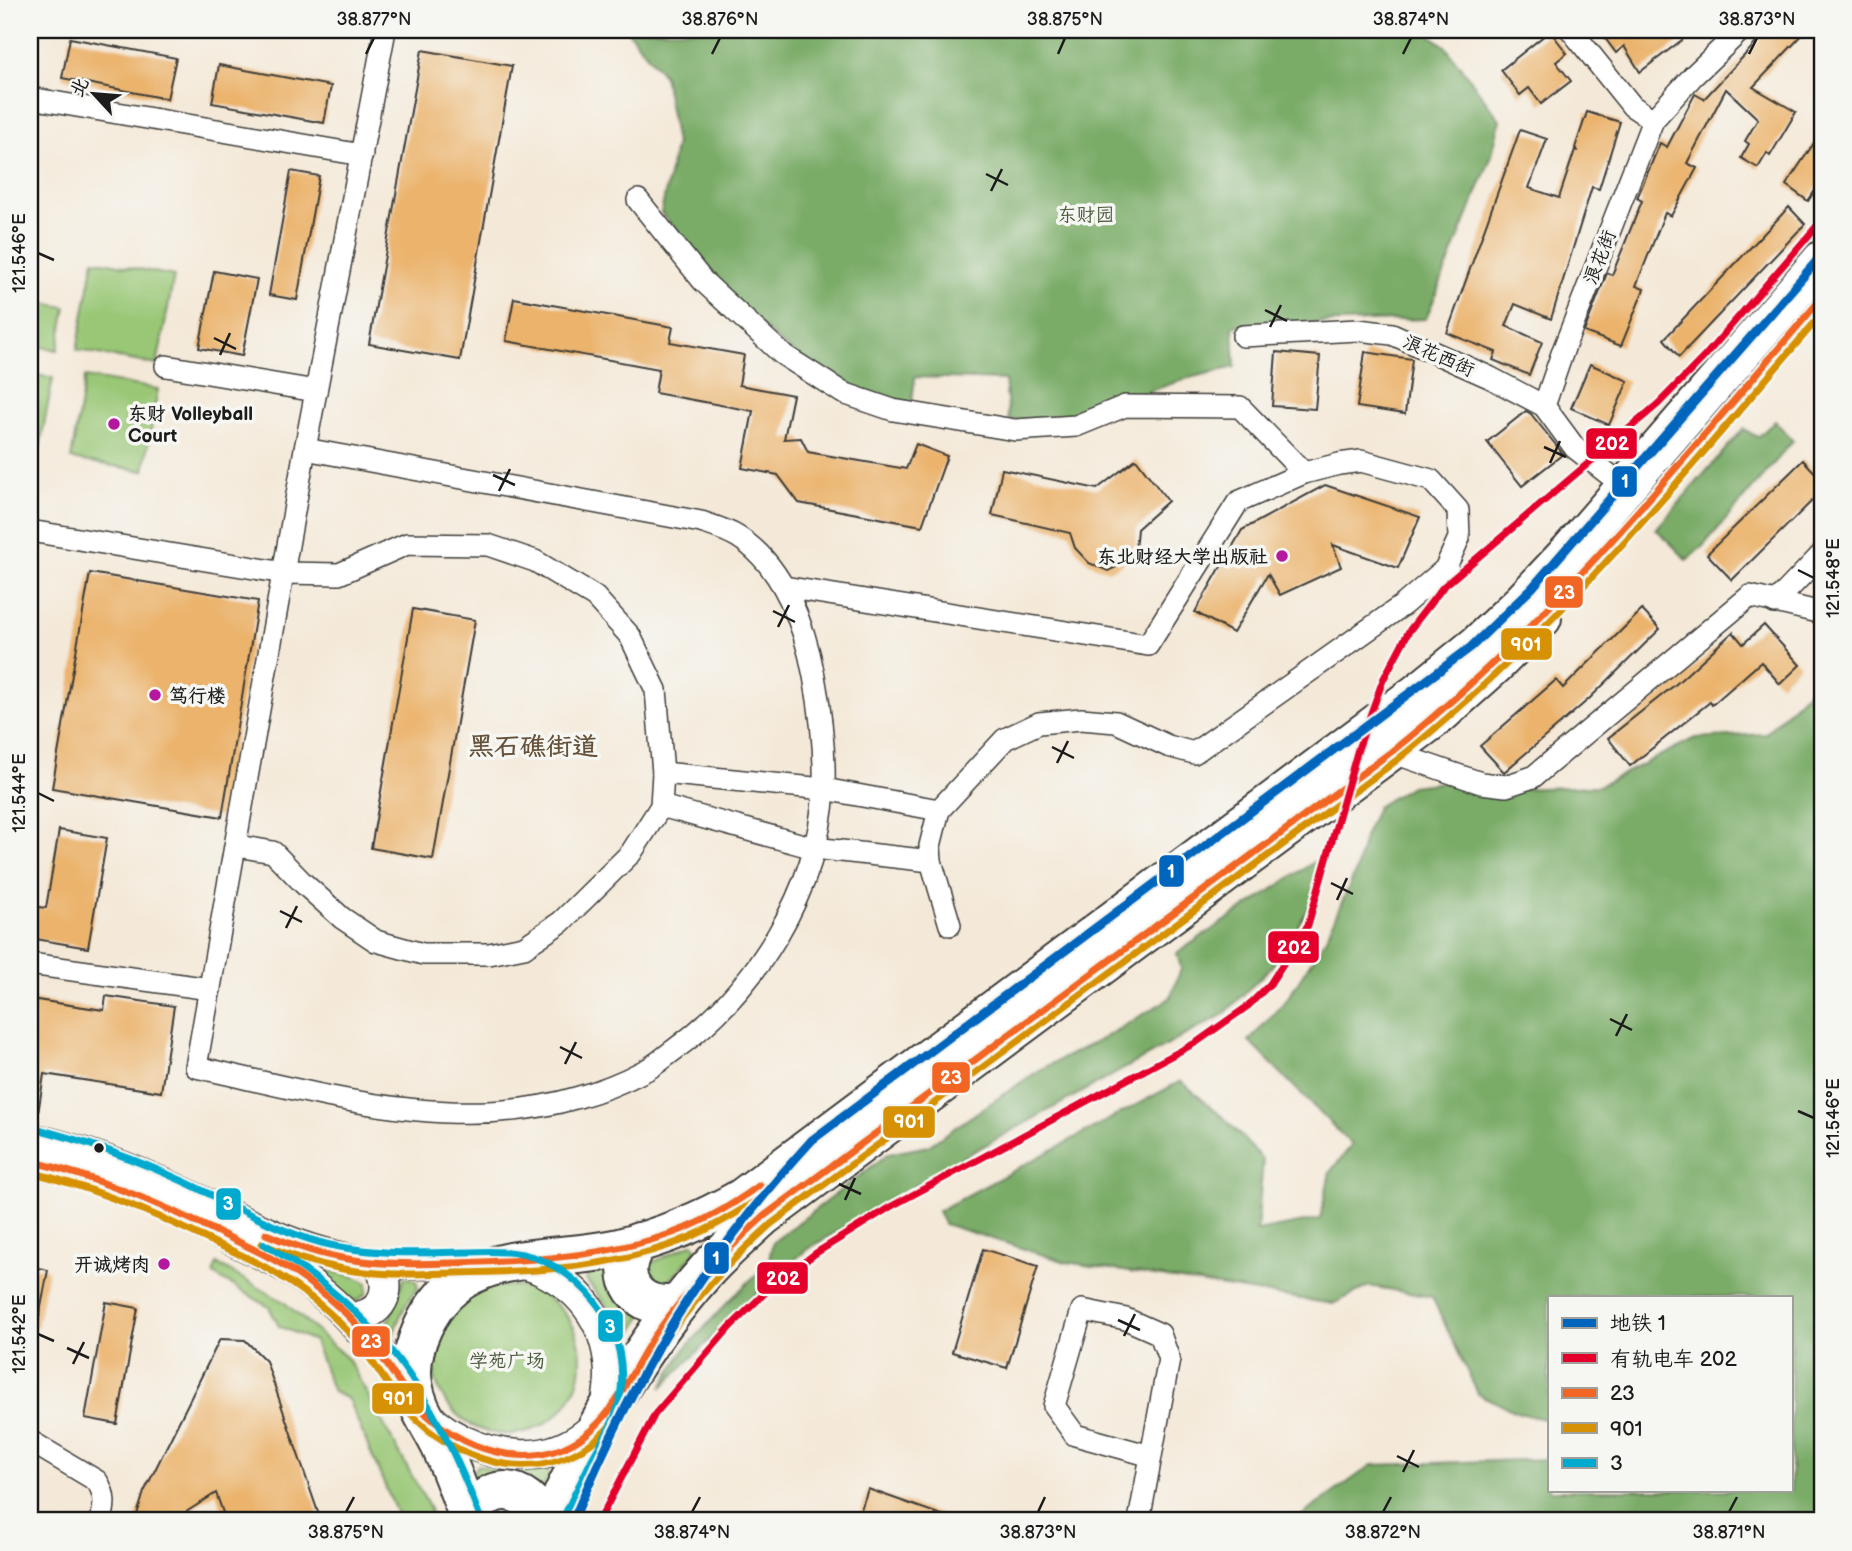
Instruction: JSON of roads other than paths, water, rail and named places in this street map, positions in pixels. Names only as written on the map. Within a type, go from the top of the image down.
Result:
[{"type":"highway","points":[[551,1521],[563,1492],[631,1372],[679,1303],[706,1270],[764,1216],[1381,740],[1532,591],[1822,260]]},
{"type":"highway","points":[[470,1521],[457,1481],[417,1405],[412,1381],[418,1339],[428,1316],[441,1297],[461,1280],[502,1262],[576,1255],[662,1236],[703,1220],[742,1198],[1381,740],[1439,715],[1496,664],[1589,567],[1822,298]]},
{"type":"highway","points":[[639,1242],[628,1259],[625,1269],[627,1280],[633,1289],[654,1305],[666,1307],[679,1303]]},
{"type":"highway","points":[[470,1521],[479,1502],[499,1490],[522,1496],[539,1512],[542,1521]]},
{"type":"main road","points":[[30,1138],[130,1169],[282,1241],[321,1253],[378,1263],[502,1262],[539,1268],[580,1295],[595,1315],[605,1337],[610,1362],[610,1390],[602,1421],[582,1438],[559,1450],[533,1456],[505,1454],[458,1438],[436,1424],[417,1405],[390,1367],[349,1318],[313,1285],[285,1266],[210,1228],[122,1189],[80,1174],[30,1161]]},
{"type":"main road","points":[[349,1318],[364,1318],[374,1312],[382,1301],[386,1275],[378,1263]]},
{"type":"street","points":[[305,449],[701,522],[738,537],[758,554],[784,587],[807,640],[821,712],[824,789],[814,848],[800,890],[770,948],[735,996],[694,1035],[644,1072],[582,1097],[539,1108],[466,1113],[354,1101],[196,1067],[305,449],[385,30]]},
{"type":"street","points":[[1571,30],[1632,106],[1653,120]]},
{"type":"street","name":"浪花街","points":[[1544,406],[1563,348],[1653,120],[1693,76],[1741,30]]},
{"type":"street","points":[[30,98],[362,155]]},
{"type":"street","points":[[638,200],[703,281],[782,354],[843,393],[893,410],[1016,430],[1076,426],[1125,406],[1240,407],[1304,473]]},
{"type":"street","name":"浪花西街","points":[[1242,336],[1359,330],[1392,334],[1489,377],[1544,406]]},
{"type":"street","points":[[166,366],[316,391]]},
{"type":"street","points":[[1544,406],[1576,448],[1625,487]]},
{"type":"street","points":[[784,587],[1148,645],[1238,502],[1304,473],[1360,461],[1431,480],[1458,510],[1459,538],[1446,569],[1403,605],[1194,753],[1168,746],[1116,722],[1081,719],[1039,723],[1005,739],[939,810],[930,846],[931,861],[950,925]]},
{"type":"street","points":[[30,531],[284,572],[339,574],[407,544],[488,545],[535,561],[595,597],[630,636],[656,690],[663,773],[661,806],[631,853],[561,922],[524,947],[489,954],[423,954],[376,941],[342,918],[273,852],[237,846]]},
{"type":"street","points":[[1774,603],[1822,554]]},
{"type":"street","points":[[1381,740],[1481,783],[1506,786],[1533,777],[1750,596],[1822,613]]},
{"type":"street","points":[[663,773],[824,789],[939,810]]},
{"type":"street","points":[[661,806],[814,848],[931,861]]},
{"type":"street","points":[[30,964],[209,989]]},
{"type":"street","points":[[1139,1521],[1169,1359],[1160,1334],[1126,1320],[1082,1310],[1054,1406],[1075,1435],[1151,1456]]},
{"type":"street","points":[[30,1441],[97,1480],[103,1490],[106,1504],[101,1521]]},
{"type":"metro line","name":"1","points":[[573,1521],[621,1416],[675,1320],[737,1229],[812,1140],[1471,647],[1532,588],[1822,255]]},
{"type":"tram line","name":"202","points":[[599,1521],[655,1414],[730,1327],[771,1287],[816,1253],[890,1207],[1197,1042],[1248,1006],[1270,984],[1308,925],[1358,749],[1383,680],[1409,631],[1443,587],[1658,404],[1704,357],[1822,220]]},
{"type":"place","name":"东财 Volleyball Court","points":[[114,424]]},
{"type":"place","name":"东北财经大学出版社","points":[[1282,556]]},
{"type":"place","name":"笃行楼","points":[[155,695]]},
{"type":"place","name":"开诚烤肉","points":[[164,1264]]},
{"type":"district","name":"黑石礁街道","points":[[533,746]]},
{"type":"park label","name":"东财园","points":[[1086,214]]},
{"type":"park label","name":"学苑广场","points":[[507,1360]]}]
